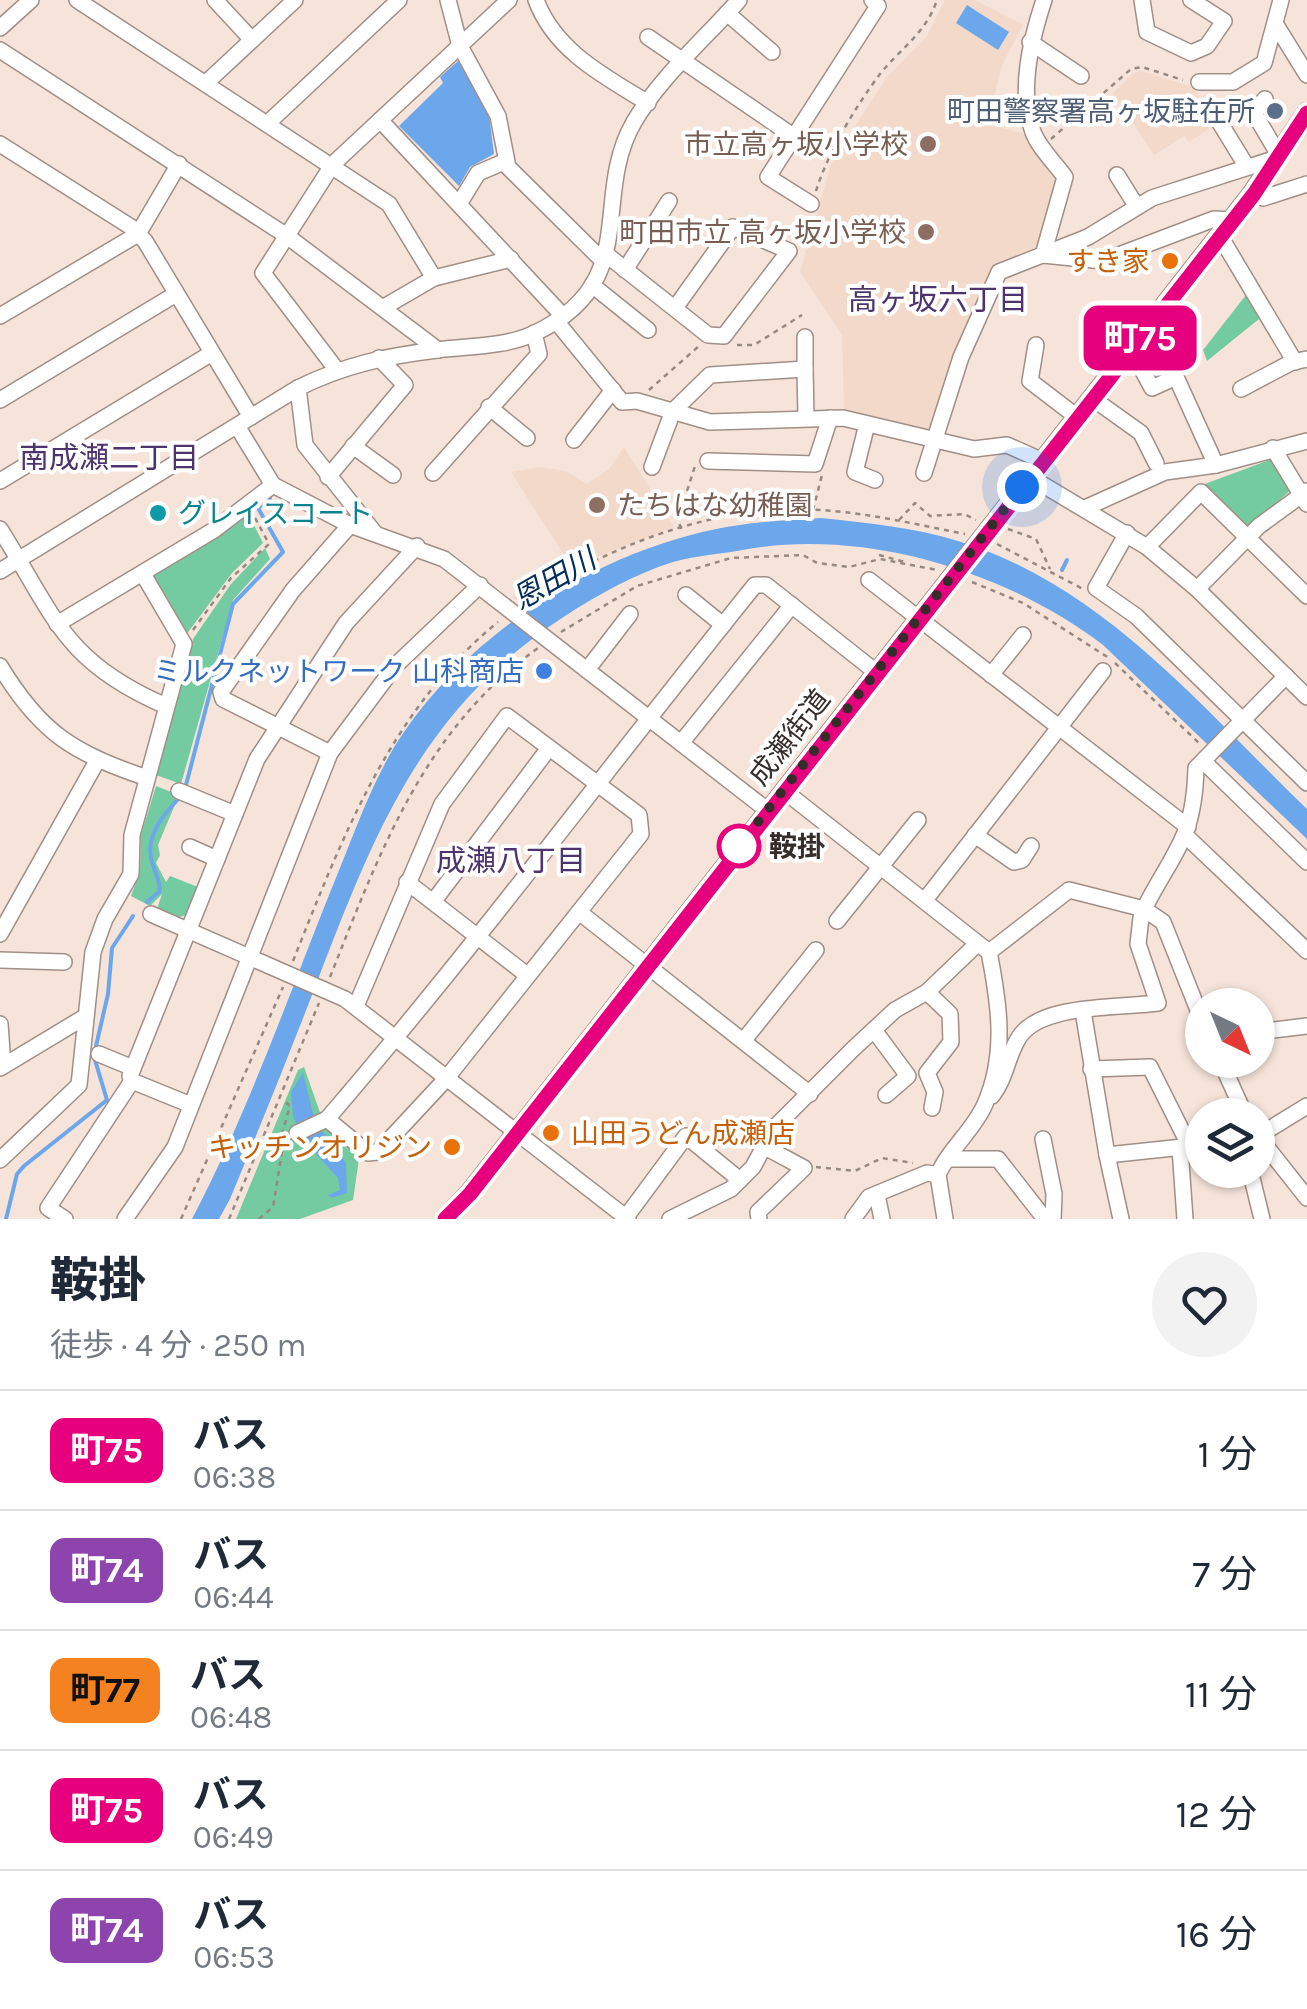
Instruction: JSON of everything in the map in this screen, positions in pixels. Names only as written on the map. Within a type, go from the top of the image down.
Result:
[{"type":"main road","points":[[983,536],[1254,194],[1307,113]]},
{"type":"main road","name":"成瀬街道","points":[[445,1219],[516,1135],[918,619],[958,575],[983,536]]},
{"type":"street","points":[[0,28],[31,0]]},
{"type":"street","points":[[77,0],[389,204],[434,278]]},
{"type":"street","points":[[216,0],[252,40]]},
{"type":"street","points":[[207,82],[295,0]]},
{"type":"street","points":[[269,122],[399,0]]},
{"type":"street","points":[[448,0],[460,46],[498,116],[506,161],[605,258],[708,335],[724,336],[789,251],[734,227],[674,308]]},
{"type":"street","points":[[336,369],[263,274],[333,164],[509,0]]},
{"type":"street","points":[[536,0],[544,20],[570,51],[648,103]]},
{"type":"street","points":[[0,571],[298,388],[336,369],[378,358],[498,343],[534,333],[560,318],[592,284],[605,258],[620,156],[635,120],[739,0]]},
{"type":"street","points":[[811,204],[768,177],[878,6],[872,0]]},
{"type":"street","points":[[1043,255],[1064,177],[1033,132],[1029,109],[1030,42],[1044,0]]},
{"type":"street","points":[[1142,0],[1147,32],[1192,53],[1207,46],[1224,21],[1191,0]]},
{"type":"street","points":[[1199,82],[1233,82],[1252,74],[1264,63],[1281,0]]},
{"type":"street","points":[[727,13],[772,52]]},
{"type":"street","points":[[1276,24],[1307,74]]},
{"type":"street","points":[[648,38],[793,136]]},
{"type":"street","points":[[1030,42],[1081,76]]},
{"type":"street","points":[[0,50],[287,236],[438,350]]},
{"type":"street","points":[[924,473],[962,356],[999,272],[1088,237],[1137,207],[1185,185],[1280,157],[1254,113],[1265,99]]},
{"type":"street","points":[[380,120],[511,259],[622,402],[637,401],[710,422],[836,418],[974,449],[1007,444],[1086,508],[1147,547],[1197,588],[1307,697]]},
{"type":"street","points":[[1220,124],[1246,167]]},
{"type":"street","points":[[2,149],[138,234],[251,417]]},
{"type":"street","points":[[459,204],[478,173],[506,161]]},
{"type":"street","points":[[0,316],[138,234],[179,164]]},
{"type":"street","points":[[1116,175],[1137,207]]},
{"type":"street","points":[[1254,194],[1263,198],[1307,184]]},
{"type":"street","points":[[626,270],[669,202]]},
{"type":"street","points":[[1043,255],[1102,262],[1214,220],[1226,228],[1301,361],[1241,389]]},
{"type":"street","points":[[384,307],[434,278],[511,259]]},
{"type":"street","points":[[592,284],[648,330]]},
{"type":"street","points":[[0,400],[176,294]]},
{"type":"street","points":[[434,473],[538,354],[534,333]]},
{"type":"street","points":[[804,337],[806,417]]},
{"type":"street","points":[[1036,345],[1030,381],[1077,417]]},
{"type":"street","points":[[1131,349],[1152,388],[1176,377],[1216,465]]},
{"type":"street","points":[[0,481],[212,353]]},
{"type":"street","points":[[328,477],[406,386],[378,358]]},
{"type":"street","points":[[652,467],[673,411],[710,374],[804,369]]},
{"type":"street","points":[[298,388],[305,445],[376,535]]},
{"type":"street","points":[[582,436],[612,390]]},
{"type":"street","points":[[1092,398],[1141,433],[1156,463]]},
{"type":"street","points":[[489,408],[527,438]]},
{"type":"street","points":[[704,457],[815,464],[836,418]]},
{"type":"street","points":[[866,424],[855,472],[875,480]]},
{"type":"street","points":[[236,426],[273,485],[350,525],[418,546],[444,559],[767,810]]},
{"type":"street","points":[[1086,508],[1165,472],[1216,465],[1307,440]]},
{"type":"street","points":[[353,446],[393,475]]},
{"type":"street","points":[[1197,588],[1248,536],[1305,497],[1272,448]]},
{"type":"street","points":[[57,624],[143,574],[248,506],[273,485]]},
{"type":"street","points":[[1147,547],[1201,492],[1307,596]]},
{"type":"street","points":[[330,754],[223,699],[220,692],[314,563],[350,525]]},
{"type":"street","points":[[0,528],[70,644],[101,674],[166,706]]},
{"type":"street","points":[[1127,533],[1096,588],[1136,616],[1237,726],[1307,784]]},
{"type":"street","points":[[65,1219],[48,1208],[132,1075],[234,814],[275,726],[346,623],[418,546]]},
{"type":"street","points":[[0,1160],[80,1085],[83,1018],[93,952],[105,918],[131,874],[132,835],[184,644],[143,574]]},
{"type":"street","points":[[869,580],[1060,727],[1187,832],[1307,950]]},
{"type":"street","points":[[296,1133],[327,1118],[395,1040],[755,584],[766,584],[876,672]]},
{"type":"street","points":[[125,1219],[176,1147],[330,754],[395,666],[480,585]]},
{"type":"street","points":[[686,595],[722,625]]},
{"type":"street","points":[[681,743],[792,605]]},
{"type":"street","points":[[587,670],[630,614]]},
{"type":"street","points":[[991,675],[1023,635]]},
{"type":"street","points":[[0,666],[38,720],[68,746],[148,778]]},
{"type":"street","points":[[924,900],[1104,670]]},
{"type":"street","points":[[852,1219],[869,1196],[933,1174],[949,1159],[986,1099],[999,1087],[1018,1038],[1040,1018],[1158,1003],[1138,944],[1143,909],[1194,817],[1196,768],[1286,676]]},
{"type":"street","points":[[327,1118],[368,1153],[378,1152],[446,1080],[640,834],[639,816],[507,716],[442,804],[356,1006]]},
{"type":"street","points":[[433,902],[550,748]]},
{"type":"street","points":[[1210,754],[1307,862]]},
{"type":"street","points":[[0,934],[97,760]]},
{"type":"street","points":[[782,790],[983,948],[1002,1020],[986,1099]]},
{"type":"street","points":[[179,791],[234,814]]},
{"type":"street","points":[[836,921],[918,820]]},
{"type":"street","points":[[975,835],[1014,862],[1022,860],[1031,846]]},
{"type":"street","points":[[190,847],[217,858]]},
{"type":"street","points":[[407,882],[527,975]]},
{"type":"street","points":[[670,1219],[740,1180],[766,1147],[774,1128],[896,1010],[1068,890],[1143,909],[1163,922],[1189,988]]},
{"type":"street","points":[[579,912],[810,1094]]},
{"type":"street","points":[[151,914],[326,987],[356,1006],[516,1135],[627,1218],[686,1136],[740,1180]]},
{"type":"street","points":[[744,1040],[816,950]]},
{"type":"street","points":[[0,960],[54,964]]},
{"type":"street","points":[[927,992],[950,1014],[952,1042],[927,1073],[939,1101]]},
{"type":"street","points":[[1083,1010],[1121,1219]]},
{"type":"street","points":[[0,1024],[2,1068],[83,1018]]},
{"type":"street","points":[[1275,1030],[1307,1026]]},
{"type":"street","points":[[874,1030],[908,1076],[886,1095]]},
{"type":"street","points":[[99,1054],[191,1105]]},
{"type":"street","points":[[1091,1069],[1150,1067],[1185,1135]]},
{"type":"street","points":[[1275,1126],[1307,1106]]},
{"type":"street","points":[[1044,1139],[1054,1194],[1053,1219]]},
{"type":"street","points":[[760,1219],[758,1212],[804,1168],[766,1147]]},
{"type":"street","points":[[1108,1156],[1185,1148]]},
{"type":"street","points":[[1275,1158],[1307,1198]]},
{"type":"street","points":[[949,1159],[998,1160],[1045,1219]]},
{"type":"street","points":[[933,1174],[944,1219]]},
{"type":"street","points":[[1185,1219],[1188,1188]]},
{"type":"street","points":[[1254,1188],[1262,1219]]},
{"type":"street","points":[[877,1196],[882,1219]]},
{"type":"path","points":[[811,204],[820,177],[852,118],[880,75],[922,32],[937,0]]},
{"type":"path","points":[[1041,145],[1072,125],[1118,76],[1131,69],[1142,67],[1167,78],[1199,82]]},
{"type":"path","points":[[722,344],[754,345],[802,315]]},
{"type":"path","points":[[637,401],[697,346],[710,345]]},
{"type":"path","points":[[680,529],[678,519],[704,457]]},
{"type":"path","points":[[898,521],[915,503],[930,516],[964,514],[983,536],[1095,596]]},
{"type":"path","points":[[184,644],[231,578],[269,544],[248,506]]},
{"type":"path","points":[[1003,525],[1036,539],[1050,569]]},
{"type":"path","points":[[880,555],[906,560],[905,564]]},
{"type":"path","points":[[958,575],[1023,604],[1100,650],[1210,754]]},
{"type":"path","points":[[259,1219],[272,1207],[290,1106],[281,1099]]},
{"type":"path","points":[[281,1145],[296,1133]]},
{"type":"path","points":[[266,1140],[281,1145]]},
{"type":"path","points":[[804,1168],[839,1166],[855,1170],[882,1158],[906,1158],[933,1174]]},
{"type":"shaded area","name":"町田市立 高ヶ坂小学校","points":[[945,0],[975,0],[1023,25],[1002,65],[987,124],[1029,135],[1060,179],[1036,252],[993,268],[931,432],[844,409],[842,335],[800,272],[831,164],[886,78],[927,36]]},
{"type":"shaded area","points":[[1141,71],[1193,87],[1215,125],[1189,142],[1184,136],[1154,155],[1113,93],[1133,73]]},
{"type":"shaded area","name":"たちはな幼稚園","points":[[624,447],[674,527],[572,567],[518,601],[513,597],[568,561],[511,472],[539,467],[565,471],[587,484],[609,469]]},
{"type":"green space","points":[[1246,295],[1259,319],[1207,361],[1203,350]]},
{"type":"green space","points":[[1272,459],[1292,489],[1246,529],[1202,485]]},
{"type":"green space","points":[[248,513],[263,543],[232,573],[186,635],[150,577]]},
{"type":"green space","points":[[265,548],[270,559],[233,600],[181,784],[156,775],[193,639],[231,584]]},
{"type":"green space","points":[[156,786],[179,795],[158,845],[160,855],[156,863],[166,882],[170,876],[198,887],[187,915],[179,917],[157,909],[162,894],[150,906],[131,896],[140,871],[141,835]]},
{"type":"green space","points":[[304,1067],[323,1121],[359,1159],[353,1200],[300,1219],[236,1219],[298,1070]]},
{"type":"water","points":[[967,5],[1009,32],[998,50],[956,23]]},
{"type":"water","points":[[458,61],[489,114],[494,154],[470,167],[459,186],[399,126],[443,83],[440,77]]},
{"type":"water","points":[[821,518],[941,536],[1010,561],[1059,587],[1147,653],[1307,809],[1307,839],[1103,645],[1024,596],[934,562],[841,545],[794,544],[673,562],[604,592],[565,616],[474,690],[439,732],[409,776],[360,874],[230,1199],[219,1219],[192,1219],[249,1098],[373,788],[404,732],[433,695],[465,661],[541,602],[626,557],[716,529]]},
{"type":"water","points":[[303,1073],[315,1121],[346,1163],[347,1193],[332,1198],[328,1195],[340,1190],[338,1178],[304,1141],[293,1116],[291,1092]]},
{"type":"waterway","points":[[186,785],[233,604],[283,552],[258,508],[270,498]]},
{"type":"waterway","points":[[1062,570],[1067,560]]},
{"type":"waterway","points":[[147,902],[160,891],[151,858],[151,841],[163,817],[180,797]]},
{"type":"waterway","points":[[96,1046],[108,994],[112,948],[133,916]]},
{"type":"waterway","points":[[6,1219],[17,1174],[107,1100],[95,1060]]},
{"type":"bus line","name":"町75","points":[[445,1219],[470,1194],[767,810],[1254,194],[1307,113]]},
{"type":"place","name":"町田警察署高ヶ坂駐在所","points":[[1275,111]]},
{"type":"place","name":"市立高ヶ坂小学校","points":[[928,144]]},
{"type":"place","name":"町田市立 高ヶ坂小学校","points":[[926,232]]},
{"type":"place","name":"すき家","points":[[1170,261]]},
{"type":"place","name":"たちはな幼稚園","points":[[597,505]]},
{"type":"place","name":"グレイスコート","points":[[158,513]]},
{"type":"place","name":"ミルクネットワーク 山科商店","points":[[544,671]]},
{"type":"place","name":"鞍掛","points":[[739,846]]},
{"type":"place","name":"山田うどん成瀬店","points":[[551,1133]]},
{"type":"place","name":"キッチンオリジン","points":[[452,1147]]},
{"type":"district","name":"高ヶ坂六丁目","points":[[938,300]]},
{"type":"district","name":"南成瀬二丁目","points":[[109,458]]},
{"type":"district","name":"成瀬八丁目","points":[[511,861]]},
{"type":"route","points":[[739,846],[732,855],[1022,487]]},
{"type":"water label","name":"恩田川","points":[[554,579]]}]
